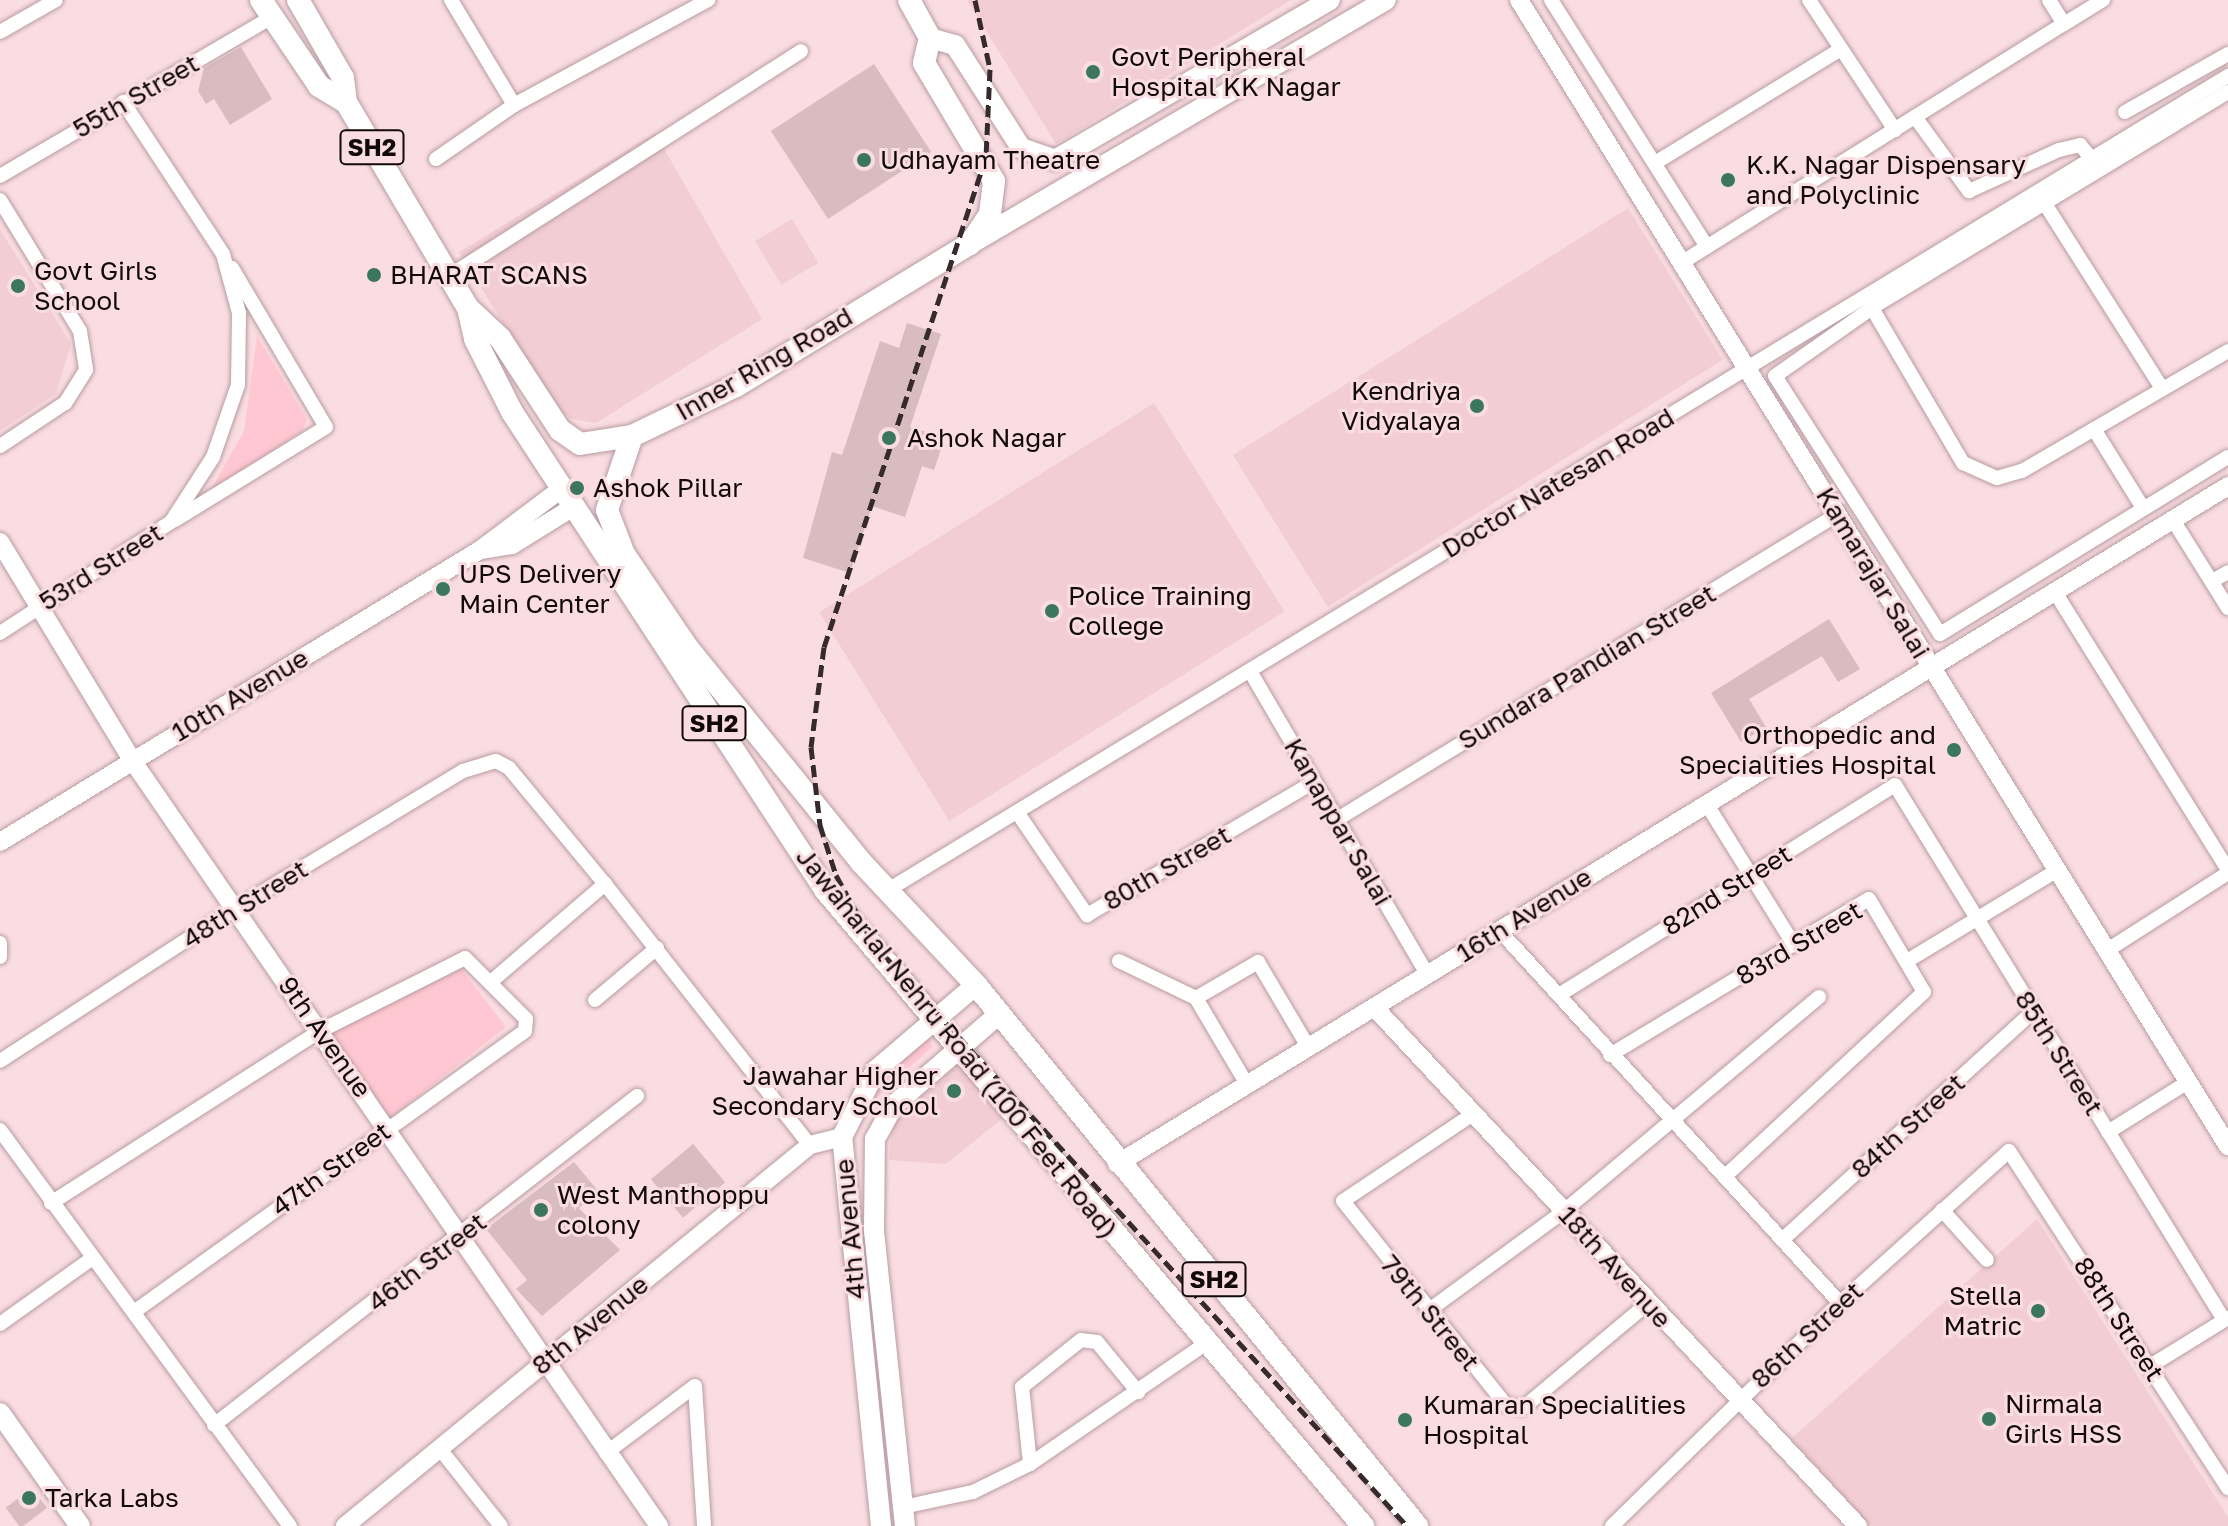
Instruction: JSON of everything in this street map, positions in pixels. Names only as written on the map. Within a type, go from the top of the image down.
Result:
[{"type":"main road","points":[[298,0],[343,78],[346,102]]},
{"type":"main road","points":[[909,0],[930,38],[924,63],[994,181],[990,214],[970,244]]},
{"type":"main road","points":[[930,38],[955,45],[1021,148],[1044,159],[1071,157],[1330,0]]},
{"type":"main road","points":[[970,244],[1081,182],[1386,0]]},
{"type":"main road","name":"Inner Ring Road","points":[[267,9],[319,86],[346,102],[468,308],[500,338],[560,430],[580,444],[632,436],[736,386],[970,244]]},
{"type":"main road","points":[[1216,68],[1229,93]]},
{"type":"main road","name":"Inner Ring Road","points":[[468,308],[475,339],[512,412]]},
{"type":"main road","name":"Jawaharlal Nehru Road (100 Feet Road)","points":[[512,412],[566,499],[826,891],[1356,1524]]},
{"type":"main road","name":"Jawaharlal Nehru Road (100 Feet Road)","points":[[632,436],[607,510],[624,554],[687,647],[888,890],[976,985],[1117,1164],[1417,1526]]},
{"type":"main road","name":"4th Avenue","points":[[881,1526],[842,1137],[876,1070],[976,985]]},
{"type":"main road","points":[[904,1516],[874,1230],[875,1139],[894,1105],[999,1014]]},
{"type":"main road","points":[[3,1424],[80,1526]]},
{"type":"street","points":[[0,32],[56,0]]},
{"type":"street","points":[[451,0],[514,105]]},
{"type":"street","points":[[436,159],[514,105],[708,0]]},
{"type":"street","name":"Kamarajar Salai","points":[[1519,0],[2228,1146]]},
{"type":"street","points":[[1551,0],[1707,247]]},
{"type":"street","points":[[1809,0],[1895,130]]},
{"type":"street","points":[[2049,0],[2064,24]]},
{"type":"street","points":[[1681,263],[2103,0]]},
{"type":"street","name":"55th Street","points":[[0,176],[123,102],[267,9]]},
{"type":"street","points":[[1655,163],[1841,49]]},
{"type":"street","points":[[448,277],[801,51]]},
{"type":"street","points":[[2125,112],[2228,54]]},
{"type":"street","name":"Doctor Natesan Road","points":[[888,890],[1747,368],[2042,198],[2092,159],[2228,76]]},
{"type":"street","points":[[2228,92],[2042,198],[1872,308],[1775,376],[1940,634],[2228,457]]},
{"type":"street","name":"53rd Street","points":[[0,633],[171,522],[213,457],[238,385],[239,313],[223,254],[123,102]]},
{"type":"street","points":[[1915,117],[1969,191],[2059,150],[2080,145],[2092,159]]},
{"type":"street","points":[[2042,198],[2162,388]]},
{"type":"street","points":[[0,200],[80,331],[86,370],[65,403],[0,446]]},
{"type":"street","points":[[171,522],[326,427],[223,254]]},
{"type":"street","points":[[1872,308],[1975,472],[1997,478],[2022,471],[2228,351]]},
{"type":"street","points":[[2094,429],[2143,508]]},
{"type":"street","name":"16th Avenue","points":[[1117,1164],[1245,1081],[1374,1007],[2228,486]]},
{"type":"street","name":"10th Avenue","points":[[0,840],[480,550],[512,545],[566,499]]},
{"type":"street","name":"Sundara Pandian Street","points":[[1336,820],[1838,514]]},
{"type":"street","points":[[2173,520],[2228,608]]},
{"type":"street","name":"9th Avenue","points":[[0,542],[132,760],[388,1127],[459,1237],[659,1526]]},
{"type":"street","points":[[2212,581],[2228,572]]},
{"type":"street","points":[[2055,592],[2228,872],[2106,951]]},
{"type":"street","name":"Kanappar Salai","points":[[1250,671],[1427,974]]},
{"type":"street","name":"48th Street","points":[[0,1061],[236,908],[463,771],[496,761],[605,884]]},
{"type":"street","name":"80th Street","points":[[1017,812],[1087,915],[1314,782]]},
{"type":"street","name":"82nd Street","points":[[1559,995],[1895,785]]},
{"type":"street","name":"85th Street","points":[[1895,785],[2226,1319]]},
{"type":"street","points":[[1706,803],[1794,945]]},
{"type":"street","points":[[1907,961],[2058,870]]},
{"type":"street","points":[[51,1203],[320,1031],[465,958],[493,980],[605,884],[810,1145]]},
{"type":"street","name":"83rd Street","points":[[1610,1055],[1869,899],[1924,992],[1724,1177]]},
{"type":"street","points":[[1499,930],[1610,1055],[1840,1303]]},
{"type":"street","points":[[0,943],[0,957]]},
{"type":"street","points":[[595,1000],[657,948]]},
{"type":"street","points":[[1119,961],[1196,998],[1245,1081]]},
{"type":"street","points":[[1196,998],[1258,962],[1307,1045]]},
{"type":"street","name":"47th Street","points":[[134,1312],[527,1025],[493,980]]},
{"type":"street","points":[[1428,1311],[1564,1211],[1674,1122],[1819,997]]},
{"type":"street","name":"18th Avenue","points":[[1374,1007],[1647,1304],[1858,1526]]},
{"type":"street","name":"84th Street","points":[[1782,1240],[2034,1011]]},
{"type":"street","points":[[2108,1132],[2188,1082]]},
{"type":"street","name":"46th Street","points":[[214,1425],[637,1096]]},
{"type":"street","name":"79th Street","points":[[1473,1114],[1343,1201],[1428,1311],[1517,1410],[1647,1304]]},
{"type":"street","points":[[0,1130],[91,1259],[134,1312],[290,1526]]},
{"type":"street","name":"8th Avenue","points":[[345,1526],[810,1145],[842,1137]]},
{"type":"street","name":"86th Street","points":[[1612,1526],[1840,1303],[2009,1151]]},
{"type":"street","name":"88th Street","points":[[2009,1151],[2228,1488]]},
{"type":"street","points":[[1942,1210],[1987,1260]]},
{"type":"street","points":[[0,1324],[91,1259]]},
{"type":"street","points":[[2150,1366],[2226,1319]]},
{"type":"street","points":[[1030,1464],[1022,1387],[1081,1340],[1097,1342],[1138,1392]]},
{"type":"street","points":[[904,1516],[973,1492],[1030,1464],[1204,1345]]},
{"type":"street","points":[[606,1453],[695,1386],[704,1526]]},
{"type":"street","points":[[440,1449],[501,1526]]},
{"type":"shaded area","name":"Govt Peripheral Hospital KK Nagar","points":[[967,0],[1291,0],[1056,144]]},
{"type":"shaded area","points":[[655,133],[762,319],[596,423],[571,419],[555,407],[459,252]]},
{"type":"shaded area","name":"Kendriya Vidyalaya","points":[[1628,208],[1723,360],[1328,607],[1233,455]]},
{"type":"shaded area","points":[[792,219],[818,263],[781,285],[755,241]]},
{"type":"shaded area","name":"Govt Girls School","points":[[0,229],[71,344],[56,394],[0,431]]},
{"type":"shaded area","points":[[257,336],[307,419],[302,431],[209,493],[244,431]]},
{"type":"shaded area","name":"Police Training College","points":[[1154,403],[1284,612],[949,821],[819,612]]},
{"type":"shaded area","points":[[452,957],[506,1027],[384,1123],[326,1035]]},
{"type":"shaded area","points":[[929,1037],[932,1047],[861,1112],[868,1081]]},
{"type":"shaded area","name":"Jawahar Higher Secondary School","points":[[958,1065],[1004,1117],[946,1164],[889,1160],[893,1120]]},
{"type":"shaded area","name":"Nirmala Girls HSS","points":[[2037,1219],[2228,1517],[2228,1526],[1871,1526],[1791,1439]]},
{"type":"building","points":[[241,47],[272,99],[230,125],[214,99],[206,104],[198,91],[204,68]]},
{"type":"building","name":"Udhayam Theatre","points":[[874,64],[931,152],[828,219],[771,131]]},
{"type":"building","points":[[907,323],[941,334],[910,427],[945,438],[934,470],[922,466],[905,517],[872,506],[850,573],[803,558],[832,452],[842,455],[880,341],[899,348]]},
{"type":"building","points":[[1829,619],[1860,669],[1838,682],[1822,656],[1749,699],[1766,727],[1741,742],[1711,693]]},
{"type":"building","points":[[693,1144],[725,1182],[683,1218],[651,1179]]},
{"type":"building","points":[[574,1162],[599,1192],[579,1208],[620,1250],[542,1316],[516,1289],[527,1280],[486,1229]]},
{"type":"building","name":"Tarka Labs","points":[[32,1488],[47,1508],[19,1526],[6,1508]]},
{"type":"railway","points":[[975,0],[990,69],[986,157],[824,647],[811,747],[820,825],[836,875],[873,943],[1407,1526]]},
{"type":"place","name":"Govt Peripheral Hospital KK Nagar","points":[[1093,72]]},
{"type":"place","name":"Udhayam Theatre","points":[[864,160]]},
{"type":"place","name":"K.K. Nagar Dispensary and Polyclinic","points":[[1728,180]]},
{"type":"place","name":"BHARAT SCANS","points":[[374,275]]},
{"type":"place","name":"Govt Girls School","points":[[18,286]]},
{"type":"place","name":"Kendriya Vidyalaya","points":[[1477,406]]},
{"type":"place","name":"Ashok Nagar","points":[[889,438]]},
{"type":"place","name":"Ashok Pillar","points":[[577,488]]},
{"type":"place","name":"UPS Delivery Main Center","points":[[443,589]]},
{"type":"place","name":"Police Training College","points":[[1052,611]]},
{"type":"place","name":"Orthopedic and Specialities Hospital","points":[[1954,750]]},
{"type":"place","name":"Jawahar Higher Secondary School","points":[[954,1091]]},
{"type":"place","name":"West Manthoppu colony","points":[[541,1210]]},
{"type":"place","name":"Stella Matric","points":[[2038,1311]]},
{"type":"place","name":"Nirmala Girls HSS","points":[[1989,1419]]},
{"type":"place","name":"Kumaran Specialities Hospital","points":[[1405,1420]]},
{"type":"place","name":"Tarka Labs","points":[[29,1498]]}]
